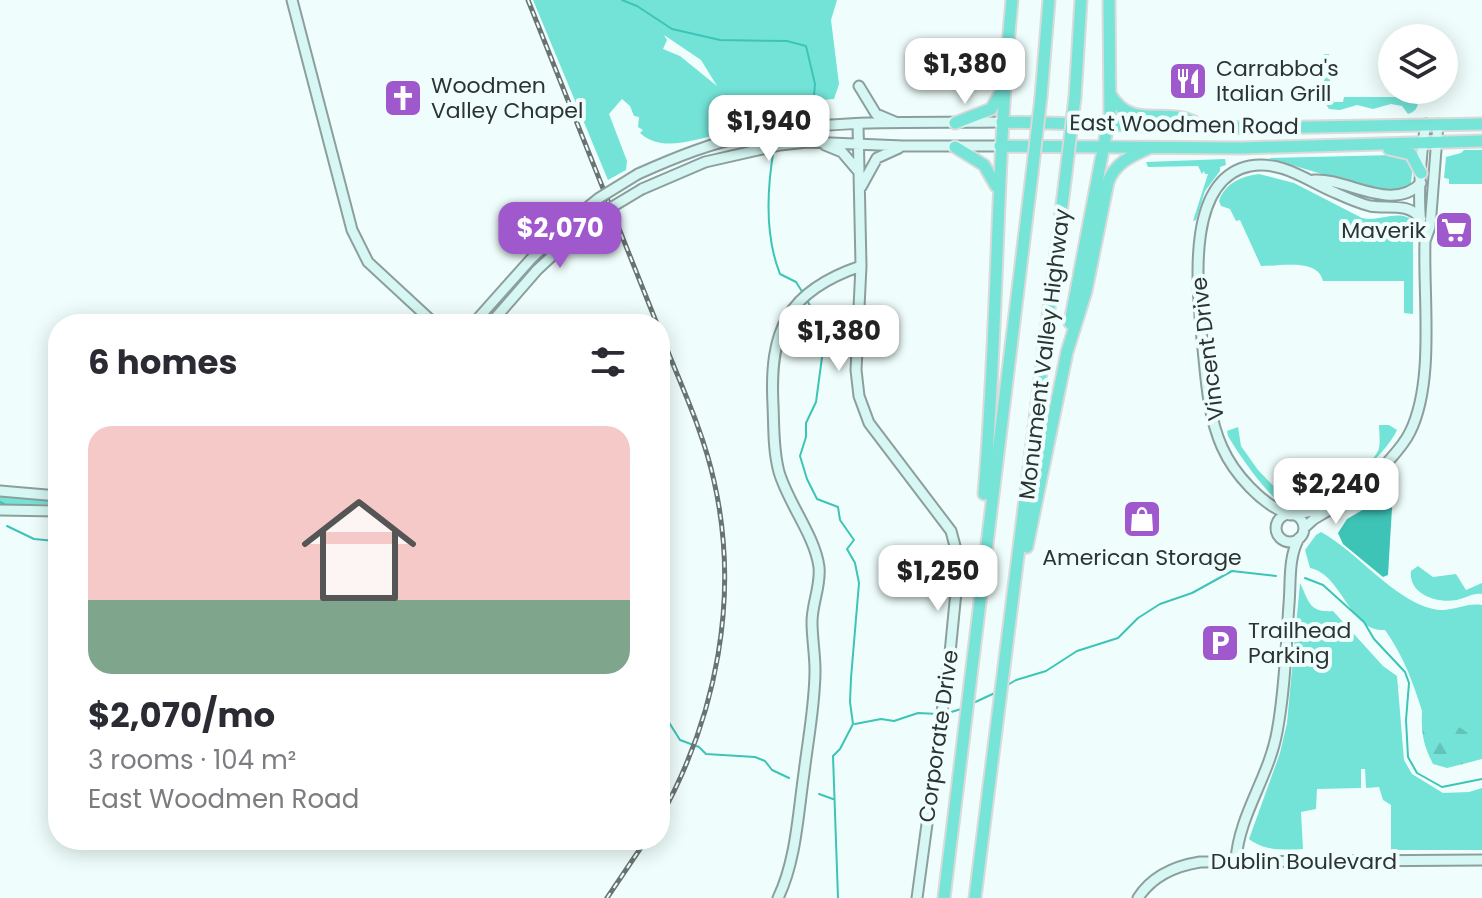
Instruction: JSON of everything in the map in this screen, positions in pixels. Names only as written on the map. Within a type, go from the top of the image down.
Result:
[{"type":"highway","points":[[979,600],[992,385],[1000,146],[1012,0]]},
{"type":"highway","name":"Monument Valley Highway","points":[[944,898],[1032,174],[1049,0]]},
{"type":"highway","name":"Monument Valley Highway","points":[[975,898],[1075,97],[1081,0]]},
{"type":"highway","points":[[1067,352],[1108,123],[1109,0]]},
{"type":"highway","points":[[955,123],[991,109],[999,97],[1004,79]]},
{"type":"highway","points":[[1110,94],[1121,109],[1132,115],[1185,118],[1202,126]]},
{"type":"highway","name":"East Woodmen Road","points":[[1002,122],[1251,128],[1482,124]]},
{"type":"highway","name":"East Woodmen Road","points":[[1000,146],[1149,148],[1482,141]]},
{"type":"highway","points":[[1318,146],[1328,151],[1403,150],[1414,156],[1421,178]]},
{"type":"highway","points":[[955,147],[984,165],[998,191]]},
{"type":"highway","points":[[1014,598],[1067,352],[1086,291],[1109,178],[1124,160],[1149,148]]},
{"type":"street","points":[[292,0],[352,230],[368,262],[424,314]]},
{"type":"street","points":[[859,86],[876,114],[898,124]]},
{"type":"street","name":"East Woodmen Road","points":[[482,314],[531,259],[574,218],[638,174],[677,157],[755,134],[858,124],[1002,122]]},
{"type":"street","name":"Corporate Drive","points":[[858,124],[861,266],[856,370],[859,396],[869,423],[939,514],[956,546],[958,579],[917,898]]},
{"type":"street","points":[[1425,241],[1430,227],[1432,124]]},
{"type":"street","points":[[1283,540],[1290,542],[1314,519],[1370,486],[1373,478],[1392,459],[1408,436],[1422,398],[1425,241],[1421,219],[1421,178],[1430,141]]},
{"type":"street","points":[[812,142],[842,152],[859,173]]},
{"type":"street","name":"East Woodmen Road","points":[[499,314],[537,270],[607,210],[642,189],[727,155],[812,142],[1000,146]]},
{"type":"street","points":[[859,190],[877,158],[903,146]]},
{"type":"street","name":"Vincent Drive","points":[[1291,515],[1271,506],[1235,469],[1221,445],[1214,424],[1207,390],[1197,280],[1209,200],[1220,183],[1231,174],[1250,166],[1267,166],[1365,192],[1387,194],[1409,193],[1421,178]]},
{"type":"street","name":"Vincent Drive","points":[[1314,180],[1322,187],[1362,203],[1408,208],[1421,219]]},
{"type":"street","points":[[778,898],[790,861],[811,720],[815,671],[812,613],[819,574],[816,557],[786,490],[776,459],[771,376],[775,345],[788,316],[812,289],[838,273],[861,266]]},
{"type":"street","points":[[1291,558],[1278,535],[1277,524],[1281,518],[1311,511],[1373,478]]},
{"type":"street","points":[[0,491],[48,495]]},
{"type":"street","name":"Vincent Drive","points":[[1271,506],[1277,524]]},
{"type":"street","points":[[0,510],[48,511]]},
{"type":"street","points":[[1236,860],[1239,834],[1268,765],[1277,734],[1291,558],[1302,533],[1301,520],[1291,515]]},
{"type":"street","name":"Dublin Boulevard","points":[[1138,898],[1144,889],[1167,871],[1182,865],[1236,860],[1482,860]]},
{"type":"green space","points":[[533,0],[837,0],[831,20],[839,84],[834,99],[798,102],[764,111],[729,96],[723,134],[669,144],[659,143],[640,133],[643,130],[638,127],[639,117],[634,116],[630,106],[622,99],[609,114],[627,161],[626,170],[608,180]],"holes":[[[664,35],[701,60],[717,86],[680,56],[663,49],[667,40]]]},
{"type":"green space","points":[[1324,54],[1329,54],[1334,102],[1343,102],[1344,97],[1378,97],[1378,104],[1391,104],[1373,109],[1357,105],[1340,110],[1329,109],[1324,101]]},
{"type":"green space","points":[[1391,104],[1418,104],[1408,114],[1402,106]]},
{"type":"green space","points":[[1464,150],[1482,150],[1482,184],[1449,184],[1449,179],[1444,178],[1446,157]]},
{"type":"green space","points":[[1393,155],[1406,160],[1411,166],[1410,189],[1375,190],[1268,158]]},
{"type":"green space","points":[[1225,159],[1226,165],[1220,167],[1205,191],[1196,220],[1193,221],[1208,174],[1204,171],[1202,174],[1198,166],[1148,167],[1146,162]]},
{"type":"green space","points":[[1259,174],[1294,183],[1362,218],[1409,218],[1413,226],[1413,314],[1404,313],[1404,281],[1323,281],[1320,274],[1306,266],[1261,266],[1240,220],[1236,221],[1230,209],[1221,206],[1219,201],[1225,189],[1235,182]]},
{"type":"green space","points":[[1379,425],[1389,425],[1397,430],[1381,453],[1343,486],[1304,503],[1356,472],[1374,457],[1379,445]]},
{"type":"green space","points":[[1238,427],[1241,446],[1258,470],[1293,506],[1311,504],[1289,507],[1263,486],[1228,436],[1227,431]]},
{"type":"green space","points":[[0,495],[48,498],[48,504],[0,505]]},
{"type":"green space","points":[[1321,532],[1389,586],[1418,604],[1440,610],[1482,605],[1482,759],[1467,763],[1467,732],[1422,711],[1407,669],[1385,630],[1363,622],[1331,581],[1310,568],[1305,550]]},
{"type":"green space","points":[[1418,566],[1433,577],[1456,574],[1466,590],[1482,583],[1482,594],[1449,601],[1425,595],[1418,591],[1411,579],[1411,571]]},
{"type":"green space","points":[[1300,583],[1314,608],[1333,611],[1383,666],[1397,676],[1404,760],[1412,774],[1443,793],[1482,788],[1482,850],[1391,850],[1391,805],[1383,800],[1379,787],[1366,788],[1365,769],[1361,769],[1361,788],[1317,789],[1316,809],[1301,812],[1303,849],[1268,848],[1249,839],[1280,753],[1287,723]]},
{"type":"green space","points":[[1422,711],[1443,717],[1467,732],[1467,763],[1447,768],[1433,764],[1423,738]]},
{"type":"shaded area","points":[[1383,498],[1391,499],[1392,508],[1388,575],[1383,577],[1343,544],[1338,533],[1347,519]]},
{"type":"waterway","points":[[622,0],[672,29],[720,40],[787,41],[806,46],[815,84],[814,96],[786,114],[779,126]]},
{"type":"waterway","points":[[774,148],[769,195],[772,244],[780,274],[796,282],[803,293]]},
{"type":"waterway","points":[[806,298],[825,335],[816,402],[806,423],[806,437],[800,456],[817,499],[838,507],[840,520],[854,540],[847,549],[855,563],[859,583],[851,678],[853,724],[833,756],[838,898]]},
{"type":"waterway","points":[[0,502],[4,504]]},
{"type":"waterway","points":[[7,526],[34,539],[48,540]]},
{"type":"waterway","points":[[1006,686],[1046,671],[1077,651],[1118,638],[1138,618],[1160,604],[1192,593],[1232,571],[1276,576]]},
{"type":"waterway","points":[[1305,578],[1323,585],[1364,622],[1374,639],[1405,672],[1409,683],[1406,720],[1408,757],[1417,773],[1442,787],[1482,779]]},
{"type":"waterway","points":[[971,704],[997,692]]},
{"type":"waterway","points":[[945,714],[961,709]]},
{"type":"waterway","points":[[855,724],[881,719],[894,721],[918,713],[938,714]]},
{"type":"waterway","points":[[670,724],[680,740],[699,747],[706,754],[755,757],[789,778]]},
{"type":"waterway","points":[[819,794],[833,799]]},
{"type":"railway","points":[[528,0],[653,314]]},
{"type":"railway","points":[[670,357],[697,424],[714,481],[725,568],[718,654],[709,697],[696,738],[670,798]]},
{"type":"railway","points":[[607,898],[639,850]]},
{"type":"place","name":"Carrabba's Italian Grill","points":[[1188,81]]},
{"type":"place","name":"Woodmen Valley Chapel","points":[[403,98]]},
{"type":"place","name":"Maverik","points":[[1454,230]]},
{"type":"place","name":"American Storage","points":[[1142,519]]},
{"type":"place","name":"Trailhead Parking","points":[[1220,643]]}]
